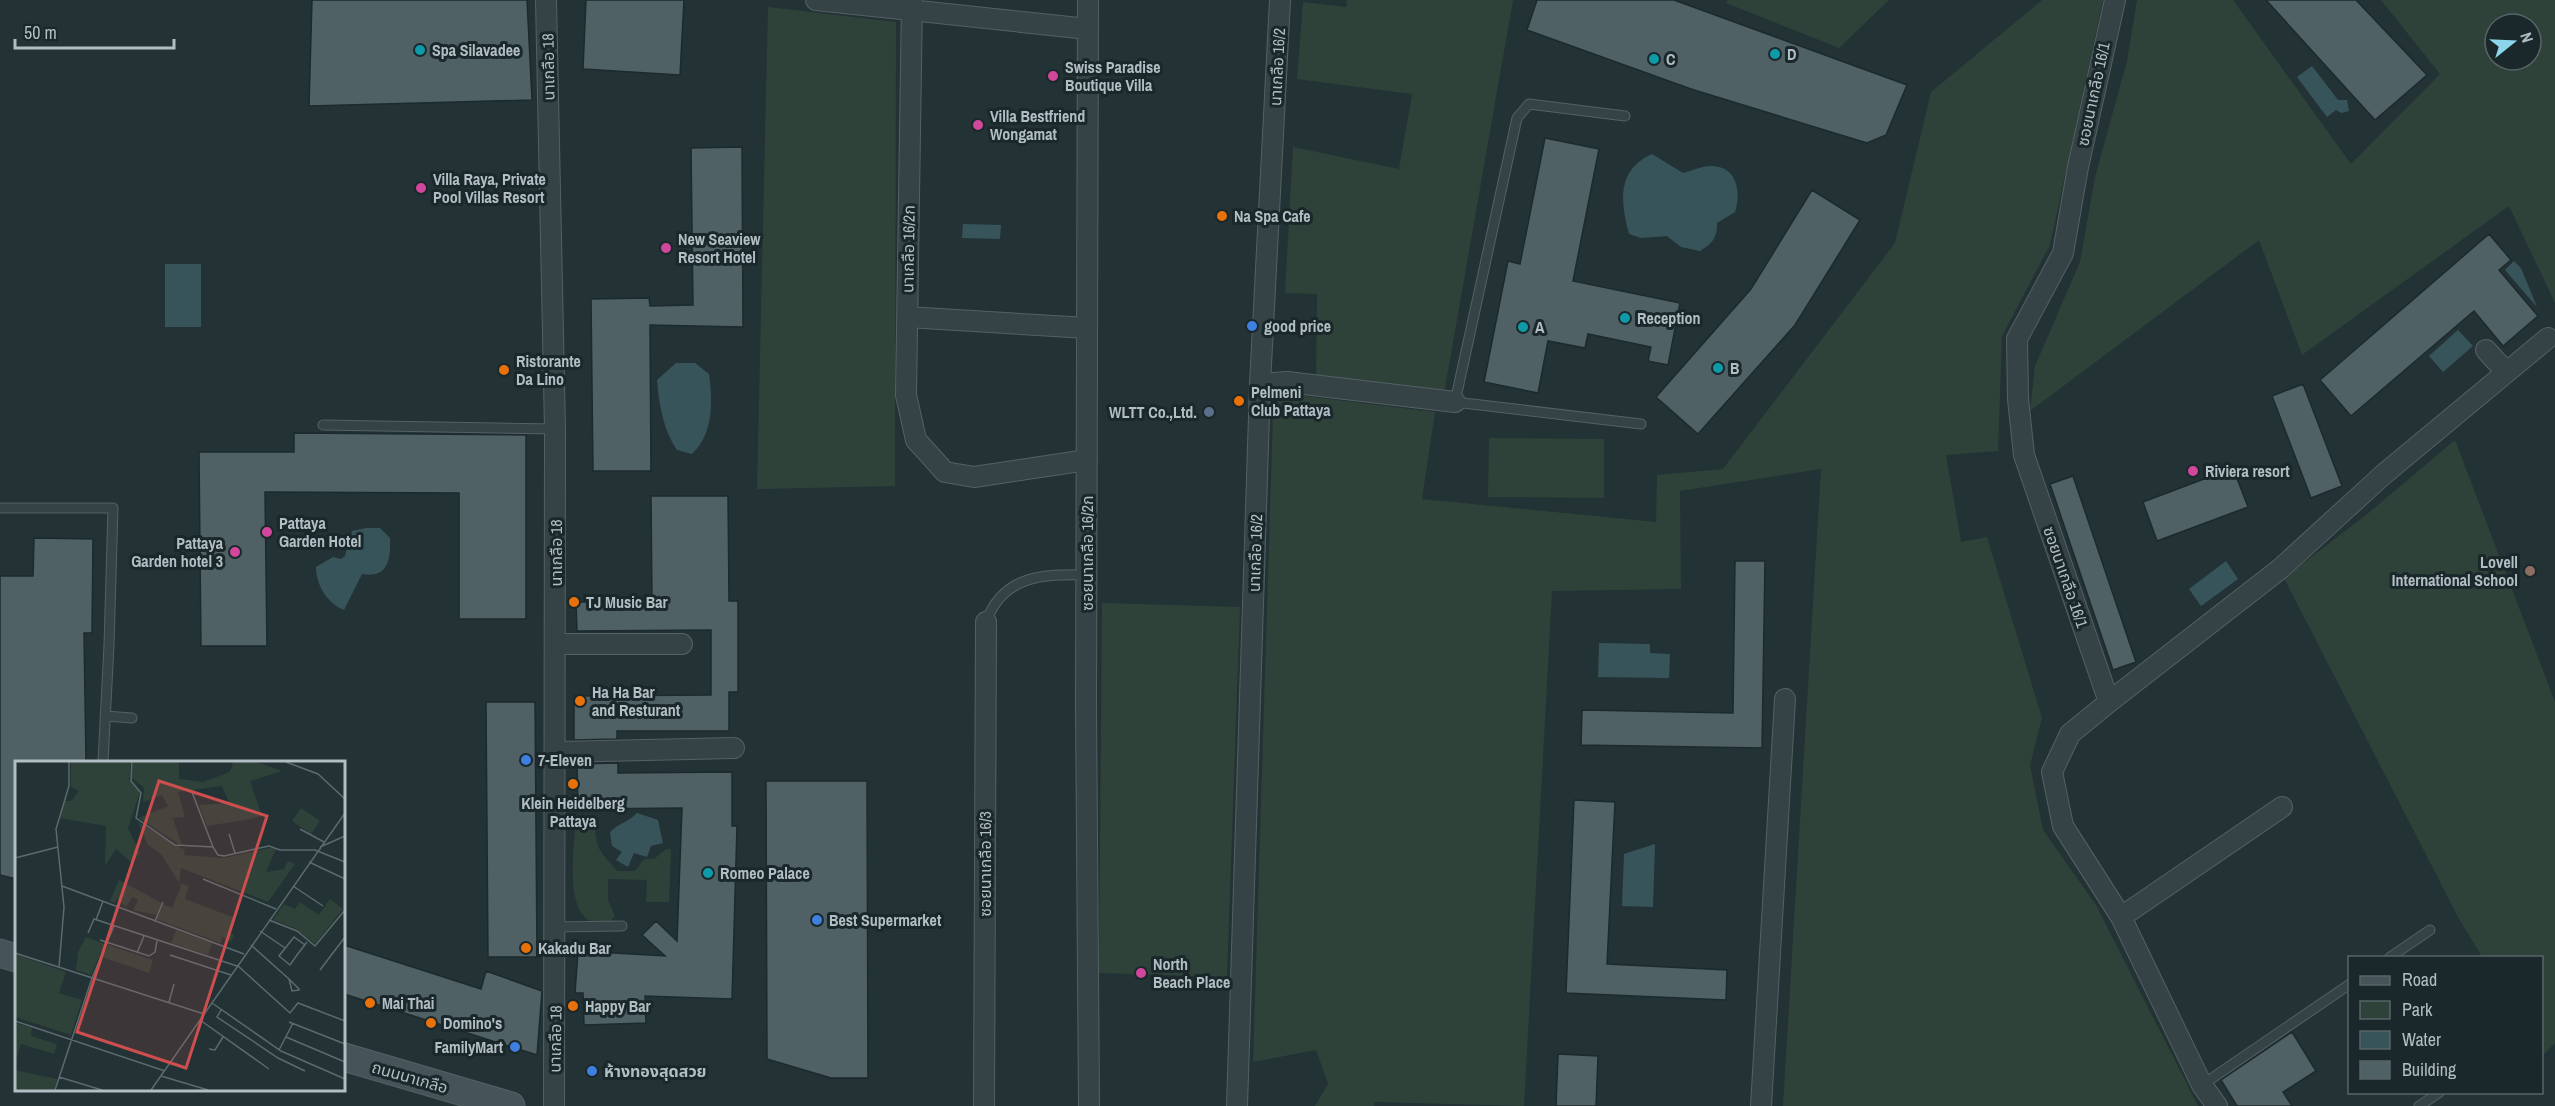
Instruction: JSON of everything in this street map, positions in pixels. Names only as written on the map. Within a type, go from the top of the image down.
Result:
[{"type":"street","name":"นาเกลือ 18","points":[[546,0],[555,429],[554,1106]]},
{"type":"street","points":[[816,0],[912,5],[1088,28]]},
{"type":"street","name":"ซอยนาเกลือ 16/2ก","points":[[1088,0],[1086,575],[1089,1106]]},
{"type":"street","name":"นาเกลือ 16/2","points":[[1237,1106],[1260,384],[1280,0]]},
{"type":"street","name":"ซอยนาเกลือ 16/1","points":[[2109,702],[2024,455],[2018,399],[2018,339],[2063,253],[2078,168],[2115,0]]},
{"type":"street","name":"นาเกลือ 16/2ก","points":[[912,5],[907,317],[1087,328]]},
{"type":"street","points":[[907,317],[906,395],[909,413],[916,440],[945,472],[974,477],[1087,460]]},
{"type":"street","points":[[2217,1106],[2202,1085],[2121,917],[2063,826],[2052,772],[2070,734],[2280,569],[2384,474],[2548,338]]},
{"type":"street","points":[[2486,350],[2506,372]]},
{"type":"street","points":[[1260,384],[1287,382],[1455,402]]},
{"type":"street","name":"ซอยนาเกลือ 16/3","points":[[984,1106],[986,622]]},
{"type":"street","points":[[556,644],[682,644]]},
{"type":"street","points":[[1761,1106],[1785,699]]},
{"type":"street","points":[[556,752],[734,748]]},
{"type":"street","points":[[2121,917],[2282,807]]},
{"type":"street","points":[[0,953],[15,958]]},
{"type":"street","name":"ถนนนาเกลือ","points":[[345,1057],[478,1102],[511,1106]]},
{"type":"lane","points":[[1625,116],[1529,104],[1517,118],[1455,402],[1641,424]]},
{"type":"lane","points":[[323,425],[555,429]]},
{"type":"lane","points":[[0,508],[113,508],[103,761]]},
{"type":"lane","points":[[986,622],[1001,597],[1022,582],[1040,575],[1086,575]]},
{"type":"lane","points":[[105,716],[132,718]]},
{"type":"lane","points":[[556,927],[622,926]]},
{"type":"lane","points":[[2391,956],[2430,930]]},
{"type":"lane","points":[[2202,1085],[2348,985]]},
{"type":"lane","points":[[2420,1106],[2437,1094]]},
{"type":"green space","points":[[1347,0],[1513,0],[1444,394],[1316,380],[1317,294],[1285,293],[1293,147],[1399,169],[1412,94],[1297,79],[1303,2],[1346,7]]},
{"type":"green space","points":[[1728,0],[1889,0],[1839,48],[1726,3]]},
{"type":"green space","points":[[2042,0],[2103,0],[2050,245],[2002,336],[1998,451],[1946,455],[1961,542],[1987,537],[2042,718],[2030,765],[2043,830],[2096,905],[2198,1106],[1783,1106],[1821,469],[1680,491],[1681,589],[1552,591],[1524,1106],[1375,1102],[1374,1106],[1315,1106],[1328,1084],[1316,1050],[1253,1062],[1273,414],[1279,393],[1435,412],[1422,499],[1656,522],[1657,475],[1723,469],[1895,243],[1931,92]]},
{"type":"green space","points":[[2137,0],[2233,0],[2351,164],[2440,74],[2381,0],[2555,0],[2555,303],[2509,206],[2302,355],[2259,240],[2030,411],[2035,366],[2080,262],[2095,177],[2127,61]]},
{"type":"green space","points":[[768,7],[896,22],[895,486],[757,489]]},
{"type":"green space","points":[[1489,438],[1604,439],[1604,498],[1488,497]]},
{"type":"green space","points":[[2455,440],[2555,702],[2555,1043],[2543,1055],[2543,956],[2481,956],[2458,917],[2284,578],[2366,515]]},
{"type":"green space","points":[[1102,603],[1240,607],[1227,977],[1099,973]]},
{"type":"green space","points":[[576,815],[594,815],[600,851],[617,871],[635,871],[644,859],[654,859],[666,849],[671,849],[669,902],[646,902],[647,880],[608,879],[608,900],[615,916],[608,923],[596,922],[589,920],[581,913],[576,901],[573,872]]},
{"type":"water","points":[[2312,66],[2338,100],[2347,100],[2349,111],[2341,113],[2336,110],[2327,117],[2297,77]]},
{"type":"water","points":[[1652,154],[1683,173],[1708,166],[1720,167],[1732,176],[1735,182],[1738,197],[1735,212],[1717,223],[1713,240],[1700,251],[1681,247],[1667,236],[1641,238],[1629,234],[1624,210],[1624,188],[1632,169]]},
{"type":"water","points":[[963,224],[1001,225],[1000,239],[962,238]]},
{"type":"water","points":[[2514,261],[2521,268],[2537,307],[2505,270]]},
{"type":"water","points":[[165,264],[201,264],[201,327],[165,327]]},
{"type":"water","points":[[2458,330],[2473,346],[2443,372],[2429,356]]},
{"type":"water","points":[[676,363],[695,363],[709,374],[711,407],[708,428],[692,454],[677,450],[668,434],[661,407],[657,380]]},
{"type":"water","points":[[380,528],[390,538],[390,553],[383,570],[371,575],[362,574],[344,610],[332,603],[320,587],[316,567],[333,557],[341,559],[345,556],[352,531]]},
{"type":"water","points":[[2226,561],[2238,579],[2201,606],[2189,589]]},
{"type":"water","points":[[1599,643],[1650,644],[1650,653],[1670,654],[1669,678],[1598,677]]},
{"type":"water","points":[[637,813],[658,820],[663,843],[651,846],[647,857],[634,853],[628,867],[616,860],[622,852],[612,846],[610,832]]},
{"type":"water","points":[[1655,844],[1653,907],[1622,906],[1624,854]]},
{"type":"building","name":"Spa Silavadee","points":[[312,0],[527,0],[532,100],[309,106]]},
{"type":"building","points":[[586,0],[684,0],[680,75],[583,69]]},
{"type":"building","points":[[1537,0],[1674,0],[1907,85],[1886,135],[1867,143],[1691,89],[1527,30]]},
{"type":"building","points":[[2266,0],[2356,0],[2427,75],[2375,120]]},
{"type":"building","points":[[1545,138],[1599,149],[1573,281],[1680,303],[1668,365],[1648,361],[1651,347],[1588,334],[1585,348],[1548,341],[1538,393],[1484,382],[1508,261],[1520,264]]},
{"type":"building","points":[[742,147],[743,327],[650,325],[651,471],[593,471],[591,299],[649,298],[650,306],[693,305],[691,148]]},
{"type":"building","points":[[1812,190],[1860,220],[1795,325],[1698,434],[1656,397],[1751,289]]},
{"type":"building","points":[[2489,234],[2511,260],[2499,270],[2538,316],[2503,346],[2474,311],[2351,416],[2320,380]]},
{"type":"building","points":[[2303,384],[2342,486],[2311,498],[2272,396]]},
{"type":"building","points":[[294,433],[526,435],[526,619],[459,619],[459,493],[265,492],[267,646],[201,646],[199,452],[294,452]]},
{"type":"building","points":[[2233,468],[2248,507],[2157,541],[2143,502]]},
{"type":"building","points":[[2073,476],[2136,662],[2113,670],[2050,484]]},
{"type":"building","points":[[651,496],[728,496],[729,601],[738,601],[738,692],[729,692],[729,731],[617,731],[617,739],[574,740],[574,696],[711,695],[711,630],[577,631],[576,602],[652,602]]},
{"type":"building","points":[[34,538],[93,539],[92,633],[84,633],[86,761],[15,761],[15,879],[0,875],[0,576],[33,576]]},
{"type":"building","points":[[1735,561],[1765,561],[1762,748],[1581,745],[1582,710],[1733,713]]},
{"type":"building","points":[[486,702],[535,702],[537,957],[488,957]]},
{"type":"building","name":"Romeo Palace","points":[[618,763],[618,773],[732,772],[732,826],[737,826],[732,999],[645,996],[646,1023],[584,1025],[583,993],[575,993],[578,951],[665,956],[642,935],[656,921],[677,941],[682,808],[578,809],[577,764]]},
{"type":"building","name":"Best Supermarket","points":[[766,781],[867,781],[868,1078],[831,1078],[767,1059]]},
{"type":"building","points":[[1574,800],[1615,802],[1607,964],[1727,970],[1726,1000],[1566,993]]},
{"type":"building","points":[[345,945],[481,989],[486,971],[542,991],[537,1055],[345,994]]},
{"type":"building","points":[[2292,1032],[2316,1071],[2283,1092],[2292,1106],[2237,1106],[2221,1080]]},
{"type":"building","points":[[1558,1054],[1598,1056],[1596,1106],[1556,1106]]},
{"type":"place","name":"Spa Silavadee","points":[[420,50]]},
{"type":"place","name":"D","points":[[1775,54]]},
{"type":"place","name":"C","points":[[1654,59]]},
{"type":"place","name":"Swiss Paradise Boutique Villa","points":[[1053,76]]},
{"type":"place","name":"Villa Bestfriend Wongamat","points":[[978,125]]},
{"type":"place","name":"Villa Raya, Private Pool Villas Resort","points":[[421,188]]},
{"type":"place","name":"Na Spa Cafe","points":[[1222,216]]},
{"type":"place","name":"New Seaview Resort Hotel","points":[[666,248]]},
{"type":"place","name":"Reception","points":[[1625,318]]},
{"type":"place","name":"good price","points":[[1252,326]]},
{"type":"place","name":"A","points":[[1523,327]]},
{"type":"place","name":"B","points":[[1718,368]]},
{"type":"place","name":"Ristorante Da Lino","points":[[504,370]]},
{"type":"place","name":"Pelmeni Club Pattaya","points":[[1239,401]]},
{"type":"place","name":"WLTT Co.,Ltd.","points":[[1209,412]]},
{"type":"place","name":"Riviera resort","points":[[2193,471]]},
{"type":"place","name":"Pattaya Garden Hotel","points":[[267,532]]},
{"type":"place","name":"Pattaya Garden hotel 3","points":[[235,552]]},
{"type":"place","name":"Lovell International School","points":[[2530,571]]},
{"type":"place","name":"TJ Music Bar","points":[[574,602]]},
{"type":"place","name":"Ha Ha Bar and Resturant","points":[[580,701]]},
{"type":"place","name":"7-Eleven","points":[[526,760]]},
{"type":"place","name":"Klein Heidelberg Pattaya","points":[[573,784]]},
{"type":"place","name":"Romeo Palace","points":[[708,873]]},
{"type":"place","name":"Best Supermarket","points":[[817,920]]},
{"type":"place","name":"Kakadu Bar","points":[[526,948]]},
{"type":"place","name":"North Beach Place","points":[[1141,973]]},
{"type":"place","name":"Mai Thai","points":[[370,1003]]},
{"type":"place","name":"Happy Bar","points":[[573,1006]]},
{"type":"place","name":"Domino's","points":[[431,1023]]},
{"type":"place","name":"FamilyMart","points":[[515,1047]]},
{"type":"place","name":"ห้างทองสุดสวย","points":[[592,1071]]}]
